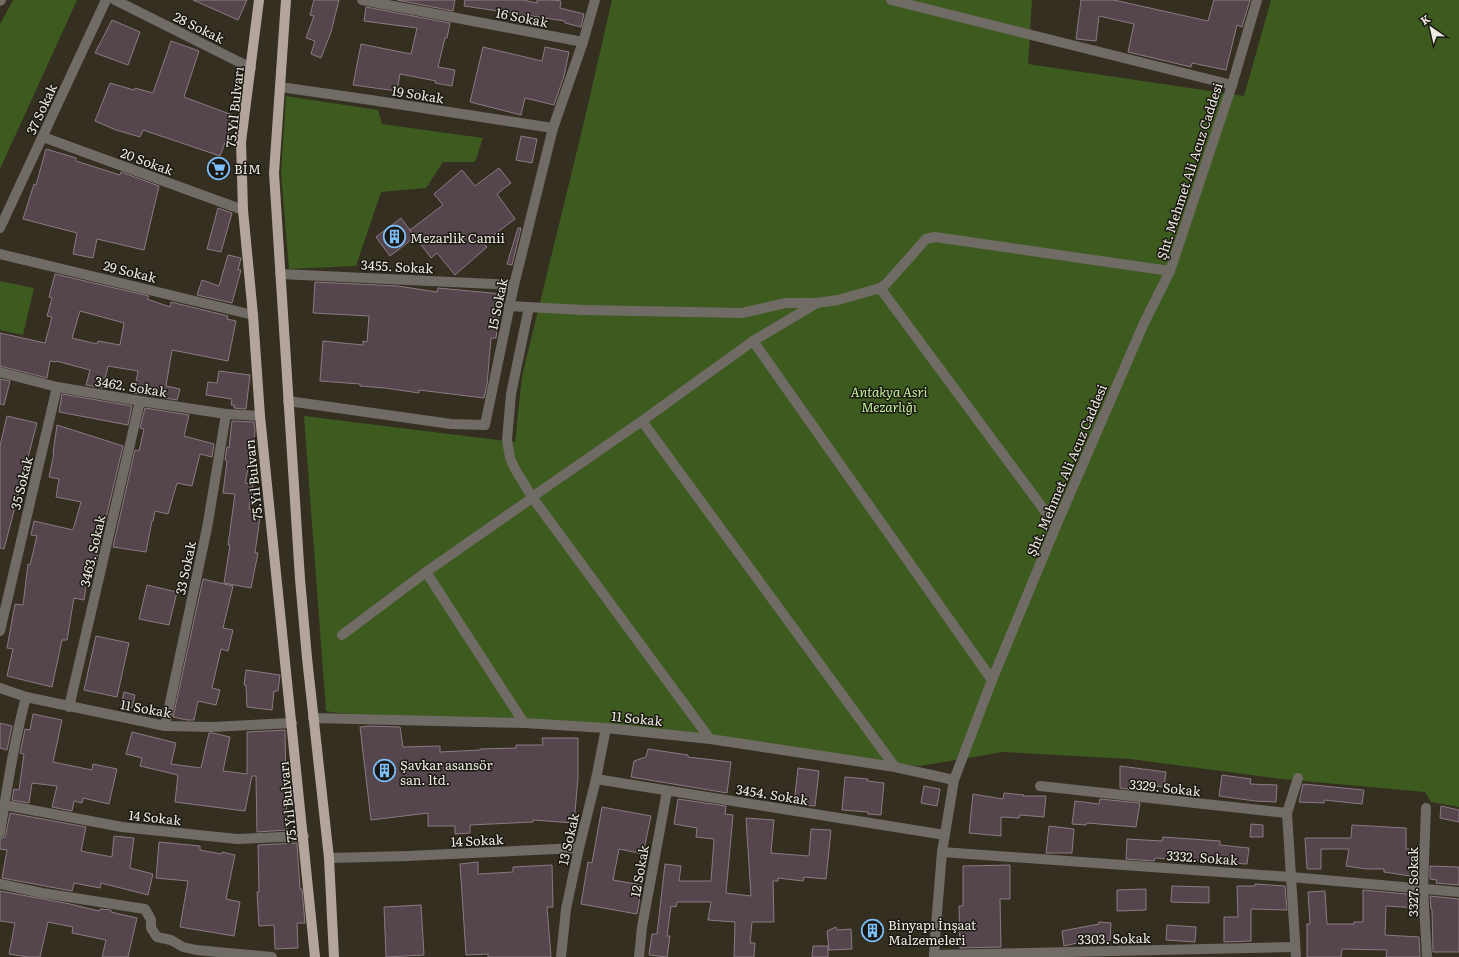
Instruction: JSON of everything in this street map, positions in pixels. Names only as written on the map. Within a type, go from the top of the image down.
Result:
[{"type":"main road","name":"75.Yıl Bulvarı","points":[[259,0],[241,142],[243,210],[253,315],[260,416],[316,957]]},
{"type":"main road","points":[[286,0],[274,173],[301,587],[328,858],[334,957]]},
{"type":"street","name":"37 Sokak","points":[[0,228],[106,0]]},
{"type":"street","name":"28 Sokak","points":[[115,0],[251,68]]},
{"type":"street","name":"16 Sokak","points":[[362,0],[583,42]]},
{"type":"street","name":"15 Sokak","points":[[288,401],[451,424],[484,425],[509,306],[553,128],[583,42],[595,0]]},
{"type":"street","points":[[891,0],[1232,85]]},
{"type":"street","name":"Şht. Mehmet Ali Acuz Caddesi","points":[[934,956],[942,852],[954,780],[992,680],[1056,526],[1141,330],[1170,270],[1232,85],[1257,0]]},
{"type":"street","name":"19 Sokak","points":[[280,87],[553,128]]},
{"type":"street","name":"20 Sokak","points":[[42,137],[243,210]]},
{"type":"street","points":[[509,306],[653,312],[742,313],[786,303],[817,303],[838,300],[880,288],[886,284],[926,239],[935,237],[1170,270]]},
{"type":"street","name":"29 Sokak","points":[[0,254],[253,315]]},
{"type":"street","name":"3455. Sokak","points":[[280,274],[514,285]]},
{"type":"street","points":[[880,288],[1056,526]]},
{"type":"street","points":[[342,635],[426,572],[642,422],[753,341],[817,303]]},
{"type":"street","points":[[529,307],[511,394],[507,440],[510,458],[532,497],[710,739]]},
{"type":"street","points":[[753,341],[992,680]]},
{"type":"street","name":"3462. Sokak","points":[[0,372],[57,387],[226,414],[260,416]]},
{"type":"street","name":"35 Sokak","points":[[0,631],[57,387]]},
{"type":"street","name":"3463. Sokak","points":[[69,707],[140,401]]},
{"type":"street","name":"33 Sokak","points":[[165,726],[207,528],[226,414]]},
{"type":"street","points":[[642,422],[895,767]]},
{"type":"street","points":[[426,572],[524,722]]},
{"type":"street","name":"11 Sokak","points":[[0,688],[26,698],[165,726],[211,728],[292,723]]},
{"type":"street","points":[[0,833],[19,725],[26,698]]},
{"type":"street","name":"11 Sokak","points":[[313,718],[524,722],[606,728],[710,739],[895,767],[954,780]]},
{"type":"street","name":"13 Sokak","points":[[561,957],[566,909],[596,779],[606,728]]},
{"type":"street","points":[[1295,952],[1287,813],[1298,778]]},
{"type":"street","name":"3454. Sokak","points":[[596,779],[945,835]]},
{"type":"street","name":"3329. Sokak","points":[[1040,786],[1287,813]]},
{"type":"street","name":"12 Sokak","points":[[639,957],[644,919],[667,791]]},
{"type":"street","name":"14 Sokak","points":[[5,805],[122,827],[237,839],[304,836]]},
{"type":"street","name":"3327. Sokak","points":[[1426,808],[1423,888],[1427,957]]},
{"type":"street","name":"14 Sokak","points":[[328,858],[579,848]]},
{"type":"street","name":"3332. Sokak","points":[[942,852],[1291,877],[1459,892]]},
{"type":"street","points":[[0,884],[42,893],[145,909],[157,937],[171,940],[183,947],[196,950],[272,957]]},
{"type":"street","name":"3303. Sokak","points":[[934,956],[1295,952]]},
{"type":"green space","points":[[13,0],[77,0],[0,169],[0,24]]},
{"type":"green space","name":"Antakya Asri Mezarlığı","points":[[612,0],[1032,0],[1028,64],[1244,96],[1271,0],[1459,0],[1459,807],[1431,802],[1425,792],[1282,779],[1130,759],[1003,752],[920,766],[524,723],[337,713],[326,711],[304,416],[515,442],[522,376]]},
{"type":"green space","points":[[286,96],[378,110],[382,124],[483,138],[475,162],[443,162],[426,188],[381,192],[356,266],[289,269],[281,173]]},
{"type":"green space","points":[[0,281],[34,288],[23,335],[0,330]]},
{"type":"building","points":[[193,0],[247,0],[238,20]]},
{"type":"building","points":[[314,0],[339,0],[331,32],[321,58],[311,54],[315,41],[306,38],[314,16],[310,15]]},
{"type":"building","points":[[397,0],[455,0],[453,11]]},
{"type":"building","points":[[465,0],[523,0],[537,3],[537,0],[554,0],[561,1],[560,8],[584,14],[581,27],[565,23],[565,21],[464,6]]},
{"type":"building","points":[[1081,0],[1114,0],[1208,21],[1214,0],[1250,0],[1242,27],[1237,25],[1226,70],[1192,63],[1191,67],[1128,52],[1134,24],[1099,16],[1096,41],[1076,39]]},
{"type":"building","points":[[366,7],[450,23],[438,67],[455,70],[452,86],[435,83],[436,81],[400,74],[397,91],[353,85],[361,44],[411,54],[417,28],[364,21]]},
{"type":"building","points":[[112,20],[140,32],[128,65],[95,53]]},
{"type":"building","points":[[171,41],[199,51],[184,97],[235,116],[220,156],[143,130],[140,137],[116,130],[95,121],[110,83],[134,90],[135,88],[153,93]]},
{"type":"building","points":[[483,47],[542,61],[545,47],[569,52],[564,76],[554,105],[525,98],[521,115],[470,102]]},
{"type":"building","points":[[521,136],[537,139],[532,163],[516,160]]},
{"type":"building","points":[[46,149],[76,158],[76,161],[120,175],[121,172],[159,186],[144,250],[97,239],[93,258],[73,254],[77,233],[23,219],[34,184],[36,185]]},
{"type":"building","points":[[499,168],[511,183],[497,194],[515,219],[483,243],[487,247],[455,275],[437,253],[431,258],[410,230],[443,205],[434,194],[462,170],[475,186]]},
{"type":"building","points":[[218,208],[232,213],[221,252],[207,249]]},
{"type":"building","name":"Mezarlik Camii","points":[[401,218],[415,237],[390,256],[376,237]]},
{"type":"building","points":[[518,228],[521,228],[512,265],[507,264]]},
{"type":"building","points":[[228,255],[241,258],[238,270],[241,270],[232,303],[197,295],[202,280],[219,286]]},
{"type":"building","points":[[55,274],[149,296],[147,299],[170,307],[171,302],[228,316],[227,319],[236,321],[228,361],[172,350],[166,386],[180,389],[177,400],[134,393],[138,371],[108,366],[103,388],[86,385],[90,370],[56,361],[50,361],[47,378],[0,366],[0,333],[45,343],[52,317],[47,316],[52,298],[49,297]],"holes":[[[80,311],[124,323],[120,345],[98,341],[97,344],[72,338]]]},
{"type":"building","points":[[315,282],[398,286],[437,292],[438,288],[502,294],[496,338],[491,338],[487,385],[484,398],[419,390],[419,393],[360,386],[360,384],[320,381],[323,341],[363,345],[363,341],[367,342],[369,316],[313,313]]},
{"type":"building","points":[[219,371],[250,375],[246,409],[234,408],[234,405],[231,405],[232,399],[206,395],[208,382],[217,383]]},
{"type":"building","points":[[0,379],[10,381],[4,405],[0,404]]},
{"type":"building","points":[[62,394],[132,406],[128,425],[59,412]]},
{"type":"building","points":[[145,408],[189,415],[184,436],[214,444],[212,457],[200,454],[192,486],[177,483],[168,514],[155,511],[146,552],[113,547],[135,450],[139,451],[144,429],[140,428]]},
{"type":"building","points":[[7,416],[37,423],[4,549],[0,548],[0,446]]},
{"type":"building","points":[[232,421],[254,422],[254,442],[245,483],[253,484],[249,509],[261,510],[255,553],[258,553],[251,588],[224,583],[230,545],[228,545],[235,494],[223,493],[227,461],[225,460],[227,447],[229,448]]},
{"type":"building","points":[[57,425],[123,446],[94,569],[89,568],[84,600],[74,598],[67,640],[62,640],[52,687],[7,676],[13,649],[7,648],[15,604],[23,605],[28,564],[30,565],[37,536],[31,535],[34,521],[73,530],[81,502],[56,497],[59,479],[49,477],[54,453]]},
{"type":"building","points":[[203,579],[233,586],[223,628],[233,630],[228,651],[221,649],[212,688],[220,690],[216,705],[198,701],[194,720],[187,720],[173,717]]},
{"type":"building","points":[[147,585],[177,592],[169,625],[139,619]]},
{"type":"building","points":[[96,636],[129,643],[117,697],[84,690]]},
{"type":"building","points":[[246,670],[280,675],[278,691],[274,691],[272,710],[247,707],[246,685],[244,685]]},
{"type":"building","points":[[124,692],[135,695],[132,708],[121,706]]},
{"type":"building","points":[[33,714],[62,720],[53,762],[92,770],[93,764],[117,769],[109,804],[83,798],[82,803],[74,801],[72,811],[52,807],[57,786],[32,783],[29,803],[12,800],[14,789],[19,790],[24,754],[20,753],[25,729],[30,730]]},
{"type":"building","points":[[0,723],[12,726],[7,750],[0,748]]},
{"type":"building","points":[[360,727],[400,727],[403,747],[440,746],[440,752],[516,748],[516,745],[543,745],[542,738],[578,738],[578,778],[574,823],[533,820],[533,822],[470,825],[470,833],[455,834],[455,826],[428,826],[428,813],[371,820]]},
{"type":"building","points":[[285,730],[287,830],[257,832],[256,776],[252,776],[245,811],[175,802],[178,775],[140,766],[142,758],[126,754],[132,732],[176,743],[171,764],[201,768],[209,733],[213,733],[230,737],[223,771],[247,774],[247,732]]},
{"type":"building","points":[[648,749],[688,755],[688,757],[731,762],[727,793],[631,777],[634,761],[646,757]]},
{"type":"building","points":[[1120,766],[1166,772],[1164,787],[1143,784],[1142,791],[1120,788]]},
{"type":"building","points":[[798,768],[819,771],[815,806],[794,804]]},
{"type":"building","points":[[1222,775],[1251,779],[1250,784],[1277,785],[1276,802],[1255,801],[1219,796]]},
{"type":"building","points":[[845,777],[868,779],[867,781],[884,783],[881,815],[868,814],[868,812],[842,810]]},
{"type":"building","points":[[1303,784],[1364,790],[1362,804],[1324,800],[1324,803],[1299,802]]},
{"type":"building","points":[[924,786],[940,789],[937,806],[921,803]]},
{"type":"building","points":[[1004,793],[1024,795],[1023,796],[1046,796],[1044,817],[1020,815],[1019,818],[1001,817],[1001,836],[969,833],[973,794],[1003,799]]},
{"type":"building","points":[[678,799],[726,806],[725,814],[733,815],[726,893],[751,896],[746,818],[774,820],[771,853],[809,856],[811,829],[831,830],[826,879],[804,877],[803,881],[778,878],[778,881],[773,881],[774,922],[752,922],[750,943],[755,943],[754,957],[734,957],[735,922],[708,920],[711,902],[677,902],[676,907],[671,906],[667,936],[670,936],[667,957],[649,955],[652,934],[657,934],[665,864],[681,866],[679,881],[711,881],[714,839],[696,837],[697,828],[674,824]]},
{"type":"building","points":[[1100,799],[1140,803],[1136,827],[1087,823],[1086,825],[1072,824],[1075,801],[1099,804]]},
{"type":"building","points":[[1441,806],[1459,810],[1459,822],[1440,818]]},
{"type":"building","points":[[602,807],[651,816],[643,854],[619,849],[613,880],[642,885],[637,914],[581,904],[588,862],[592,863]]},
{"type":"building","points":[[10,813],[86,827],[81,851],[112,857],[114,836],[134,838],[130,868],[153,874],[148,895],[101,883],[100,888],[74,883],[72,891],[2,878],[7,850],[0,849],[0,839],[5,837]]},
{"type":"building","points":[[1251,824],[1263,825],[1263,837],[1250,837]]},
{"type":"building","points":[[1352,825],[1406,828],[1406,849],[1413,849],[1413,865],[1417,866],[1417,877],[1384,872],[1384,869],[1366,869],[1346,866],[1349,849],[1321,849],[1321,869],[1307,869],[1305,838],[1351,838]]},
{"type":"building","points":[[1049,826],[1074,829],[1072,853],[1046,853]]},
{"type":"building","points":[[1163,837],[1220,841],[1220,845],[1249,848],[1247,864],[1155,858],[1154,861],[1126,859],[1127,839],[1162,841]]},
{"type":"building","points":[[159,842],[200,846],[200,850],[235,855],[226,899],[240,902],[234,936],[180,927],[188,881],[156,878]]},
{"type":"building","points":[[297,843],[300,889],[302,889],[305,923],[297,923],[298,948],[275,949],[274,925],[259,926],[257,892],[259,892],[258,845]]},
{"type":"building","points":[[478,862],[478,874],[513,872],[513,867],[552,865],[553,907],[547,907],[551,957],[488,957],[488,954],[466,955],[460,864]]},
{"type":"building","points":[[1010,865],[1010,899],[1000,899],[1001,947],[960,948],[959,906],[963,906],[963,866]]},
{"type":"building","points":[[1430,866],[1459,867],[1459,885],[1436,883],[1437,880],[1430,879]]},
{"type":"building","points":[[1255,884],[1285,886],[1287,910],[1251,909],[1251,941],[1224,942],[1224,917],[1238,917],[1237,886],[1255,886]]},
{"type":"building","points":[[1172,886],[1209,887],[1209,903],[1171,902]]},
{"type":"building","points":[[1146,889],[1146,910],[1117,911],[1117,890]]},
{"type":"building","points":[[1363,890],[1417,895],[1418,908],[1386,906],[1385,935],[1419,937],[1420,957],[1386,957],[1387,950],[1342,949],[1341,957],[1307,957],[1307,924],[1310,924],[1308,892],[1325,891],[1327,924],[1354,924],[1354,922],[1363,922]]},
{"type":"building","points":[[0,891],[99,911],[100,909],[111,910],[111,912],[137,918],[128,957],[102,957],[106,940],[72,933],[73,927],[48,922],[40,957],[9,954],[15,923],[0,921]]},
{"type":"building","points":[[1430,896],[1459,899],[1459,952],[1433,952],[1432,910]]},
{"type":"building","points":[[421,905],[424,955],[386,957],[384,907]]},
{"type":"building","points":[[1099,922],[1111,923],[1110,941],[1090,940],[1064,946],[1062,931],[1099,924]]},
{"type":"building","points":[[1167,925],[1196,927],[1195,942],[1166,940]]},
{"type":"building","points":[[836,927],[837,930],[851,929],[852,949],[829,950],[827,931]]},
{"type":"building","points":[[813,946],[828,946],[828,957],[812,957]]},
{"type":"place","name":"BİM","points":[[218,168]]},
{"type":"place","name":"Mezarlik Camii","points":[[395,237]]},
{"type":"place","name":"Şavkar asansör san. ltd.","points":[[385,771]]},
{"type":"place","name":"Binyapı İnşaat Malzemeleri","points":[[873,931]]}]
